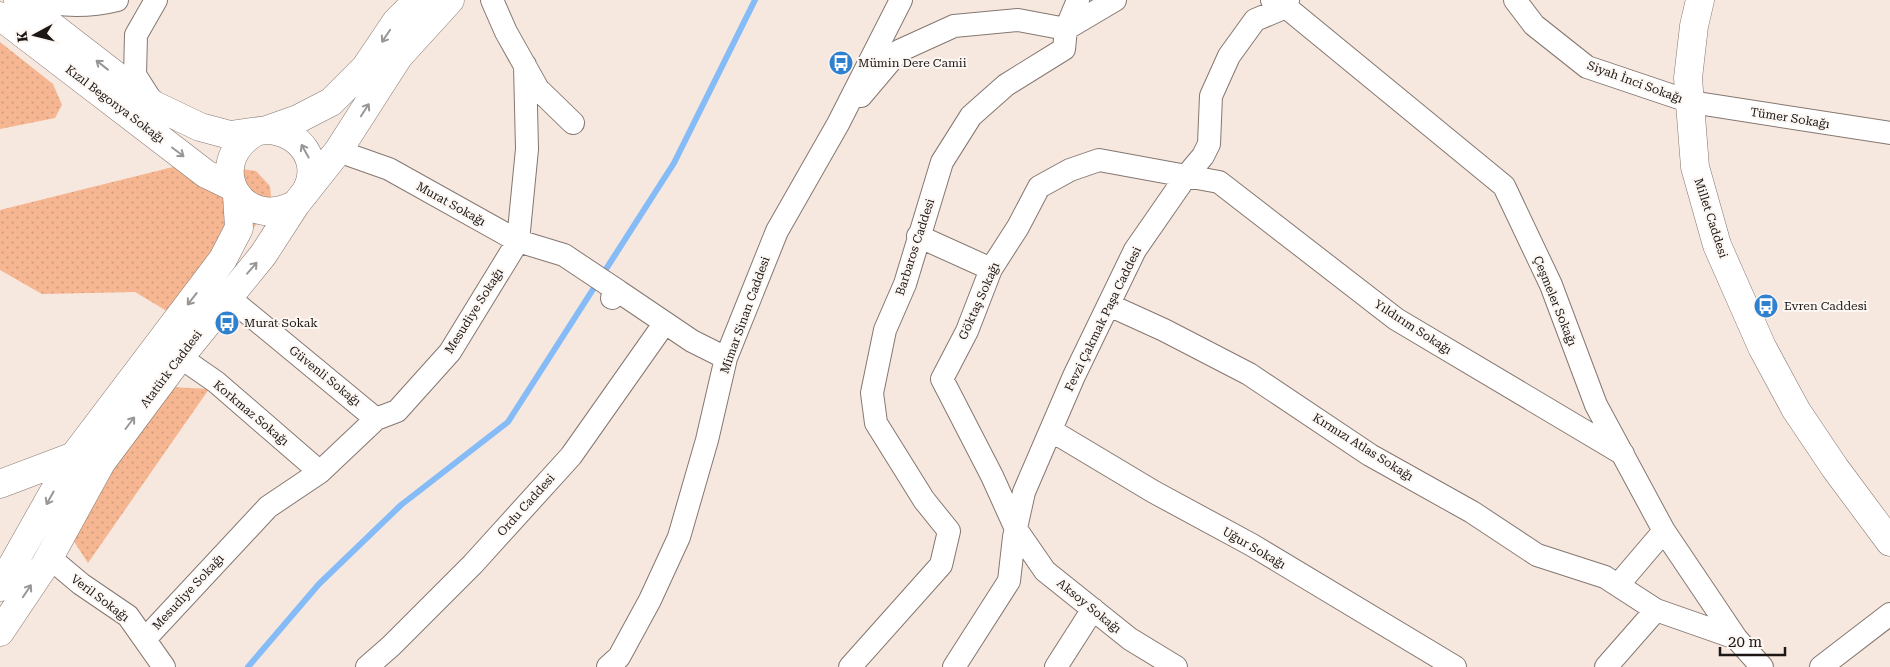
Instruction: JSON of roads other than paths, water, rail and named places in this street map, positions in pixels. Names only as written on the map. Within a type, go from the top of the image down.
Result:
[{"type":"main road","name":"Kızıl Begonya Sokağı","points":[[18,0],[154,105],[200,127],[230,135],[260,132]]},
{"type":"main road","points":[[260,132],[287,133],[299,141],[308,153],[311,177],[300,199],[279,212],[269,212],[248,205],[235,191],[230,174],[230,162],[241,143],[260,132],[298,119],[331,102],[365,68],[396,22],[418,0]]},
{"type":"main road","name":"Atatürk Caddesi","points":[[0,632],[50,558],[101,462],[227,296],[263,255],[300,199],[338,151],[399,56],[450,0]]},
{"type":"main road","name":"Millet Caddesi","points":[[1700,0],[1694,26],[1688,78],[1695,167],[1712,228],[1762,347],[1796,410],[1835,468],[1890,542]]},
{"type":"main road","name":"Kızıl Begonya Sokağı","points":[[0,16],[206,174],[235,191]]},
{"type":"main road","name":"Atatürk Caddesi","points":[[0,587],[74,456],[223,258],[239,228],[235,191]]},
{"type":"main road","points":[[0,484],[74,456],[101,462]]},
{"type":"street","points":[[32,0],[51,4],[98,5],[117,0]]},
{"type":"street","points":[[154,105],[135,75],[136,35],[156,0]]},
{"type":"street","name":"Mesudiye Sokağı","points":[[492,0],[538,89],[573,123]]},
{"type":"street","name":"Mimar Sinan Caddesi","points":[[608,667],[619,657],[650,600],[679,537],[707,440],[726,358],[777,231],[838,124],[901,0]]},
{"type":"street","points":[[1066,29],[1078,0]]},
{"type":"street","points":[[838,124],[899,51],[954,26],[1018,20],[1066,29],[1115,0]]},
{"type":"street","name":"Siyah İnci Sokağı","points":[[1515,0],[1534,25],[1588,67],[1691,102]]},
{"type":"street","name":"Fevzi Çakmak Paşa Caddesi","points":[[954,667],[1009,580],[1016,529],[1024,492],[1052,431],[1074,376],[1135,250],[1186,175],[1204,156],[1209,144],[1211,96],[1229,56],[1254,20],[1282,2]]},
{"type":"street","name":"Çeşmeler Sokağı","points":[[1282,2],[1504,186],[1551,285],[1596,405],[1664,531],[1736,638],[1762,667]]},
{"type":"street","name":"Barbaros Caddesi","points":[[850,667],[941,565],[949,531],[924,500],[876,423],[872,393],[885,330],[905,284],[942,162],[972,116],[1006,85],[1064,48],[1066,29]]},
{"type":"street","name":"Mesudiye Sokağı","points":[[144,639],[268,507],[320,472],[376,418],[397,411],[450,352],[518,241],[527,149],[524,65]]},
{"type":"street","name":"Tümer Sokağı","points":[[1691,102],[1890,133]]},
{"type":"street","name":"Murat Sokağı","points":[[338,151],[389,169],[518,241],[564,255],[615,294],[664,324]]},
{"type":"street","name":"Göktaş Sokağı","points":[[1016,529],[992,476],[942,379],[967,332],[991,270],[1018,227],[1039,187],[1070,170],[1099,160],[1186,175]]},
{"type":"street","name":"Yıldırım Sokağı","points":[[1186,175],[1219,182],[1396,319],[1623,454]]},
{"type":"street","points":[[918,236],[991,270]]},
{"type":"street","name":"Güvenli Sokağı","points":[[227,296],[376,418]]},
{"type":"street","name":"Kırmızı Atlas Sokağı","points":[[1109,305],[1164,330],[1249,374],[1370,455],[1472,512],[1537,555],[1605,577],[1656,610],[1736,638]]},
{"type":"street","points":[[664,324],[726,358]]},
{"type":"street","name":"Ordu Caddesi","points":[[367,667],[391,646],[473,564],[571,456],[664,324]]},
{"type":"street","name":"Korkmaz Sokağı","points":[[180,357],[216,382],[320,472]]},
{"type":"street","name":"Uğur Sokağı","points":[[1052,431],[1154,492],[1252,545],[1455,667]]},
{"type":"street","name":"Aksoy Sokağı","points":[[1016,529],[1046,571],[1130,639],[1176,667]]},
{"type":"street","points":[[1618,585],[1664,531]]},
{"type":"street","name":"Veril Sokağı","points":[[50,558],[81,584],[128,616],[164,667]]},
{"type":"street","points":[[1056,667],[1093,610]]},
{"type":"street","points":[[1606,667],[1656,610]]},
{"type":"street","points":[[1821,667],[1890,614]]},
{"type":"waterway","points":[[248,667],[319,584],[401,505],[508,422],[674,163],[755,0]]},
{"type":"place","name":"Mümin Dere Camii","points":[[841,63]]},
{"type":"place","name":"Evren Caddesi","points":[[1766,306]]},
{"type":"place","name":"Murat Sokak","points":[[227,323]]}]
